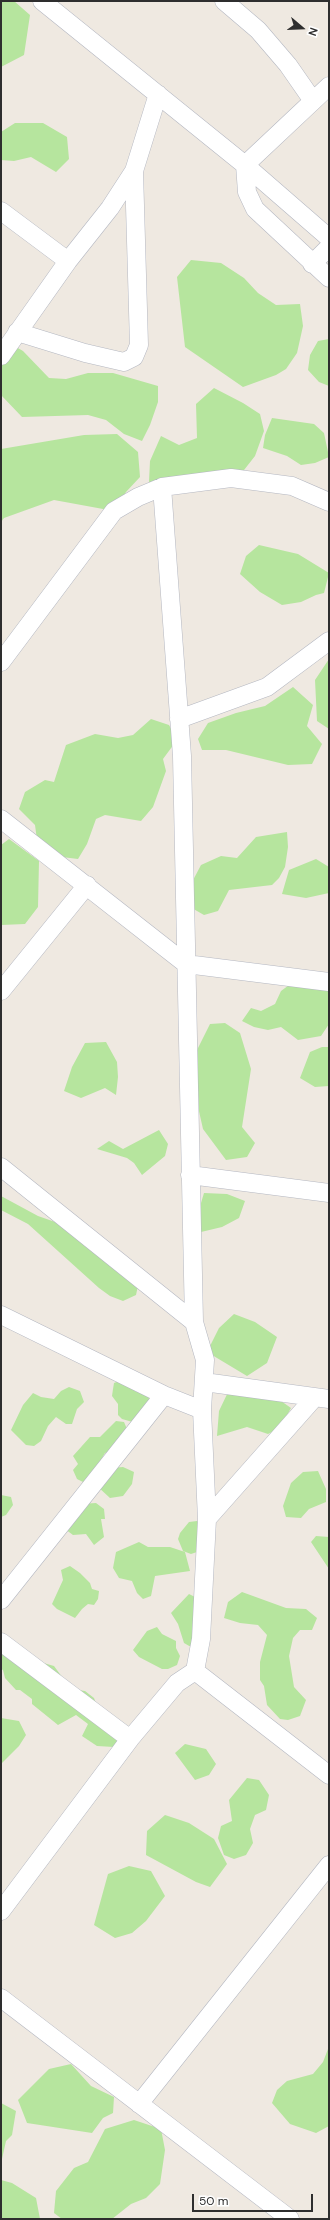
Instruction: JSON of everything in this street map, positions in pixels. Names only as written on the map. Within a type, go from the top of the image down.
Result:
[{"type":"street","points":[[42,1],[245,165],[329,238]]},
{"type":"street","points":[[224,1],[258,30],[288,65],[313,101]]},
{"type":"street","points":[[245,165],[329,86]]},
{"type":"street","points":[[1,356],[68,261],[110,208],[134,171],[158,94]]},
{"type":"street","points":[[245,165],[247,192],[255,209],[312,264],[329,278]]},
{"type":"street","points":[[17,332],[85,354],[124,362],[134,357],[138,345],[134,171]]},
{"type":"street","points":[[1,211],[68,261]]},
{"type":"street","points":[[312,264],[329,247]]},
{"type":"street","points":[[1,662],[114,511],[138,497],[162,487],[231,478],[292,486],[329,502]]},
{"type":"street","points":[[1,1911],[130,1739],[177,1683],[195,1671],[201,1639],[207,1519],[202,1410],[205,1360],[194,1322],[182,756],[162,487]]},
{"type":"street","points":[[179,719],[267,687],[329,641]]},
{"type":"street","points":[[1,819],[186,964],[329,982]]},
{"type":"street","points":[[1,991],[87,885]]},
{"type":"street","points":[[1,1167],[194,1322]]},
{"type":"street","points":[[190,1175],[329,1193]]},
{"type":"street","points":[[1,1316],[164,1395],[202,1410]]},
{"type":"street","points":[[204,1382],[322,1398]]},
{"type":"street","points":[[1,1600],[164,1395]]},
{"type":"street","points":[[207,1519],[322,1398]]},
{"type":"street","points":[[1,1642],[130,1739]]},
{"type":"street","points":[[195,1671],[329,1775]]},
{"type":"street","points":[[139,2104],[329,1866]]},
{"type":"street","points":[[1,1998],[290,2219]]},
{"type":"green space","points":[[1,1],[14,1],[30,15],[24,55],[1,67]]},
{"type":"green space","points":[[15,123],[43,123],[67,137],[69,159],[56,172],[31,157],[14,161],[1,160],[1,132]]},
{"type":"green space","points":[[191,260],[221,263],[244,278],[258,293],[276,305],[300,304],[303,326],[297,353],[286,369],[276,375],[243,387],[185,347],[177,277]]},
{"type":"green space","points":[[1,338],[23,351],[49,378],[66,379],[88,373],[113,373],[158,386],[158,402],[150,425],[142,441],[124,434],[106,420],[88,415],[22,417],[1,395]]},
{"type":"green space","points":[[329,339],[329,386],[319,382],[308,370],[310,355],[318,341]]},
{"type":"green space","points":[[214,388],[243,403],[260,414],[264,431],[255,456],[244,470],[213,472],[181,485],[149,482],[150,461],[161,436],[179,445],[197,438],[196,404]]},
{"type":"green space","points":[[272,418],[314,424],[324,433],[329,457],[315,463],[301,465],[287,456],[263,448],[265,435]]},
{"type":"green space","points":[[117,434],[138,452],[140,477],[126,492],[114,511],[54,500],[4,518],[1,522],[1,449],[84,435]]},
{"type":"green space","points":[[259,545],[298,554],[329,573],[324,593],[301,602],[282,605],[260,592],[240,574],[246,556]]},
{"type":"green space","points":[[329,659],[329,729],[317,721],[315,680]]},
{"type":"green space","points":[[293,687],[313,705],[307,726],[322,744],[312,764],[288,765],[226,750],[202,750],[198,739],[208,723],[236,713],[265,706]]},
{"type":"green space","points":[[151,719],[169,725],[177,740],[163,759],[166,771],[153,807],[141,821],[105,815],[96,819],[87,844],[78,859],[54,856],[37,840],[35,825],[19,809],[25,792],[45,780],[54,782],[66,745],[95,734],[118,738],[133,735]]},
{"type":"green space","points":[[287,832],[288,847],[285,867],[279,878],[272,885],[229,890],[218,911],[204,915],[190,907],[191,884],[201,865],[221,856],[237,858],[256,837]]},
{"type":"green space","points":[[9,839],[39,861],[38,907],[25,924],[1,925],[1,845]]},
{"type":"green space","points":[[316,859],[329,867],[329,893],[306,898],[282,894],[289,870]]},
{"type":"green space","points":[[293,982],[329,985],[329,1024],[321,1036],[298,1040],[281,1027],[268,1030],[254,1027],[242,1021],[251,1008],[261,1011],[275,1004],[281,991]]},
{"type":"green space","points":[[225,1023],[240,1033],[251,1069],[242,1127],[255,1143],[247,1157],[226,1160],[203,1129],[196,1098],[195,1054],[210,1024]]},
{"type":"green space","points":[[106,1042],[117,1062],[118,1077],[116,1095],[105,1088],[81,1098],[64,1091],[72,1067],[85,1043]]},
{"type":"green space","points":[[322,1047],[329,1047],[329,1086],[315,1087],[300,1078],[310,1052]]},
{"type":"green space","points":[[159,1130],[168,1144],[165,1156],[142,1175],[134,1163],[127,1158],[97,1149],[109,1141],[123,1149]]},
{"type":"green space","points":[[204,1193],[227,1194],[245,1201],[239,1218],[222,1227],[201,1232],[198,1213]]},
{"type":"green space","points":[[1,1196],[38,1216],[78,1230],[139,1281],[136,1295],[123,1301],[110,1296],[99,1288],[28,1224],[1,1210]]},
{"type":"green space","points":[[234,1314],[255,1322],[277,1337],[267,1363],[247,1376],[207,1352],[219,1328]]},
{"type":"green space","points":[[122,1380],[135,1391],[147,1395],[152,1404],[136,1423],[122,1419],[118,1415],[118,1404],[112,1396],[114,1383]]},
{"type":"green space","points":[[69,1387],[80,1391],[84,1402],[77,1409],[72,1424],[66,1424],[56,1417],[48,1426],[41,1441],[34,1446],[26,1445],[11,1430],[23,1405],[33,1393],[41,1397],[54,1399],[61,1391]]},
{"type":"green space","points":[[230,1388],[271,1394],[291,1408],[280,1428],[268,1434],[247,1427],[217,1436],[219,1411]]},
{"type":"green space","points":[[116,1421],[124,1422],[127,1429],[112,1451],[105,1453],[87,1484],[77,1479],[73,1470],[78,1464],[73,1456],[90,1437],[100,1437]]},
{"type":"green space","points":[[123,1467],[134,1472],[132,1484],[123,1496],[110,1498],[97,1486],[110,1468]]},
{"type":"green space","points":[[318,1471],[326,1489],[326,1502],[309,1509],[301,1518],[286,1517],[283,1506],[291,1483],[303,1472]]},
{"type":"green space","points":[[1,1495],[11,1497],[13,1505],[6,1515],[1,1517]]},
{"type":"green space","points":[[96,1503],[104,1509],[105,1519],[101,1519],[104,1537],[94,1545],[86,1534],[73,1535],[65,1529],[80,1504]]},
{"type":"green space","points":[[197,1521],[205,1527],[203,1550],[191,1554],[183,1551],[178,1539],[180,1533],[189,1522]]},
{"type":"green space","points":[[316,1536],[329,1537],[329,1569],[311,1542]]},
{"type":"green space","points":[[139,1542],[148,1547],[170,1547],[185,1552],[190,1571],[155,1576],[151,1596],[143,1599],[137,1593],[132,1581],[119,1578],[113,1568],[116,1552]]},
{"type":"green space","points":[[70,1566],[90,1583],[92,1589],[99,1591],[98,1599],[94,1605],[88,1604],[75,1618],[57,1609],[52,1604],[63,1580],[61,1570]]},
{"type":"green space","points":[[242,1592],[286,1608],[306,1609],[317,1618],[312,1630],[300,1630],[293,1638],[289,1656],[294,1687],[306,1700],[300,1716],[288,1720],[280,1719],[267,1705],[264,1686],[260,1680],[260,1662],[267,1635],[258,1625],[240,1623],[224,1618],[228,1602]]},
{"type":"green space","points":[[189,1594],[197,1598],[191,1647],[184,1643],[178,1624],[171,1613]]},
{"type":"green space","points":[[157,1627],[162,1634],[176,1641],[176,1648],[180,1656],[177,1665],[168,1669],[162,1669],[139,1657],[133,1650],[147,1631]]},
{"type":"green space","points":[[1,1644],[33,1660],[54,1666],[71,1689],[85,1691],[94,1698],[99,1711],[118,1741],[114,1747],[97,1746],[82,1736],[88,1724],[76,1715],[58,1725],[32,1704],[32,1699],[20,1690],[16,1690],[5,1678],[3,1670],[1,1669]]},
{"type":"green space","points":[[1,1718],[19,1721],[26,1735],[19,1746],[1,1764]]},
{"type":"green space","points":[[185,1744],[206,1749],[216,1764],[209,1775],[195,1780],[175,1753]]},
{"type":"green space","points":[[247,1778],[259,1780],[269,1795],[266,1810],[255,1815],[250,1829],[253,1843],[246,1855],[234,1859],[224,1855],[218,1838],[221,1826],[232,1821],[229,1800]]},
{"type":"green space","points":[[165,1815],[189,1823],[214,1839],[227,1864],[210,1887],[196,1882],[146,1855],[147,1831]]},
{"type":"green space","points":[[129,1866],[151,1871],[165,1896],[146,1921],[132,1933],[115,1938],[94,1925],[108,1874]]},
{"type":"green space","points":[[329,2036],[329,2126],[316,2133],[290,2124],[272,2103],[277,2090],[287,2081],[313,2074],[323,2062],[328,2049]]},
{"type":"green space","points":[[71,2064],[91,2086],[114,2097],[113,2113],[103,2118],[92,2133],[27,2123],[18,2100],[49,2069]]},
{"type":"green space","points":[[1,2103],[16,2111],[12,2135],[6,2141],[2,2159]]},
{"type":"green space","points":[[134,2120],[161,2129],[165,2150],[160,2184],[146,2198],[131,2204],[112,2219],[62,2219],[54,2213],[56,2191],[74,2168],[88,2162],[105,2129]]},
{"type":"green space","points":[[1,2180],[12,2183],[36,2198],[40,2219],[1,2219]]}]
